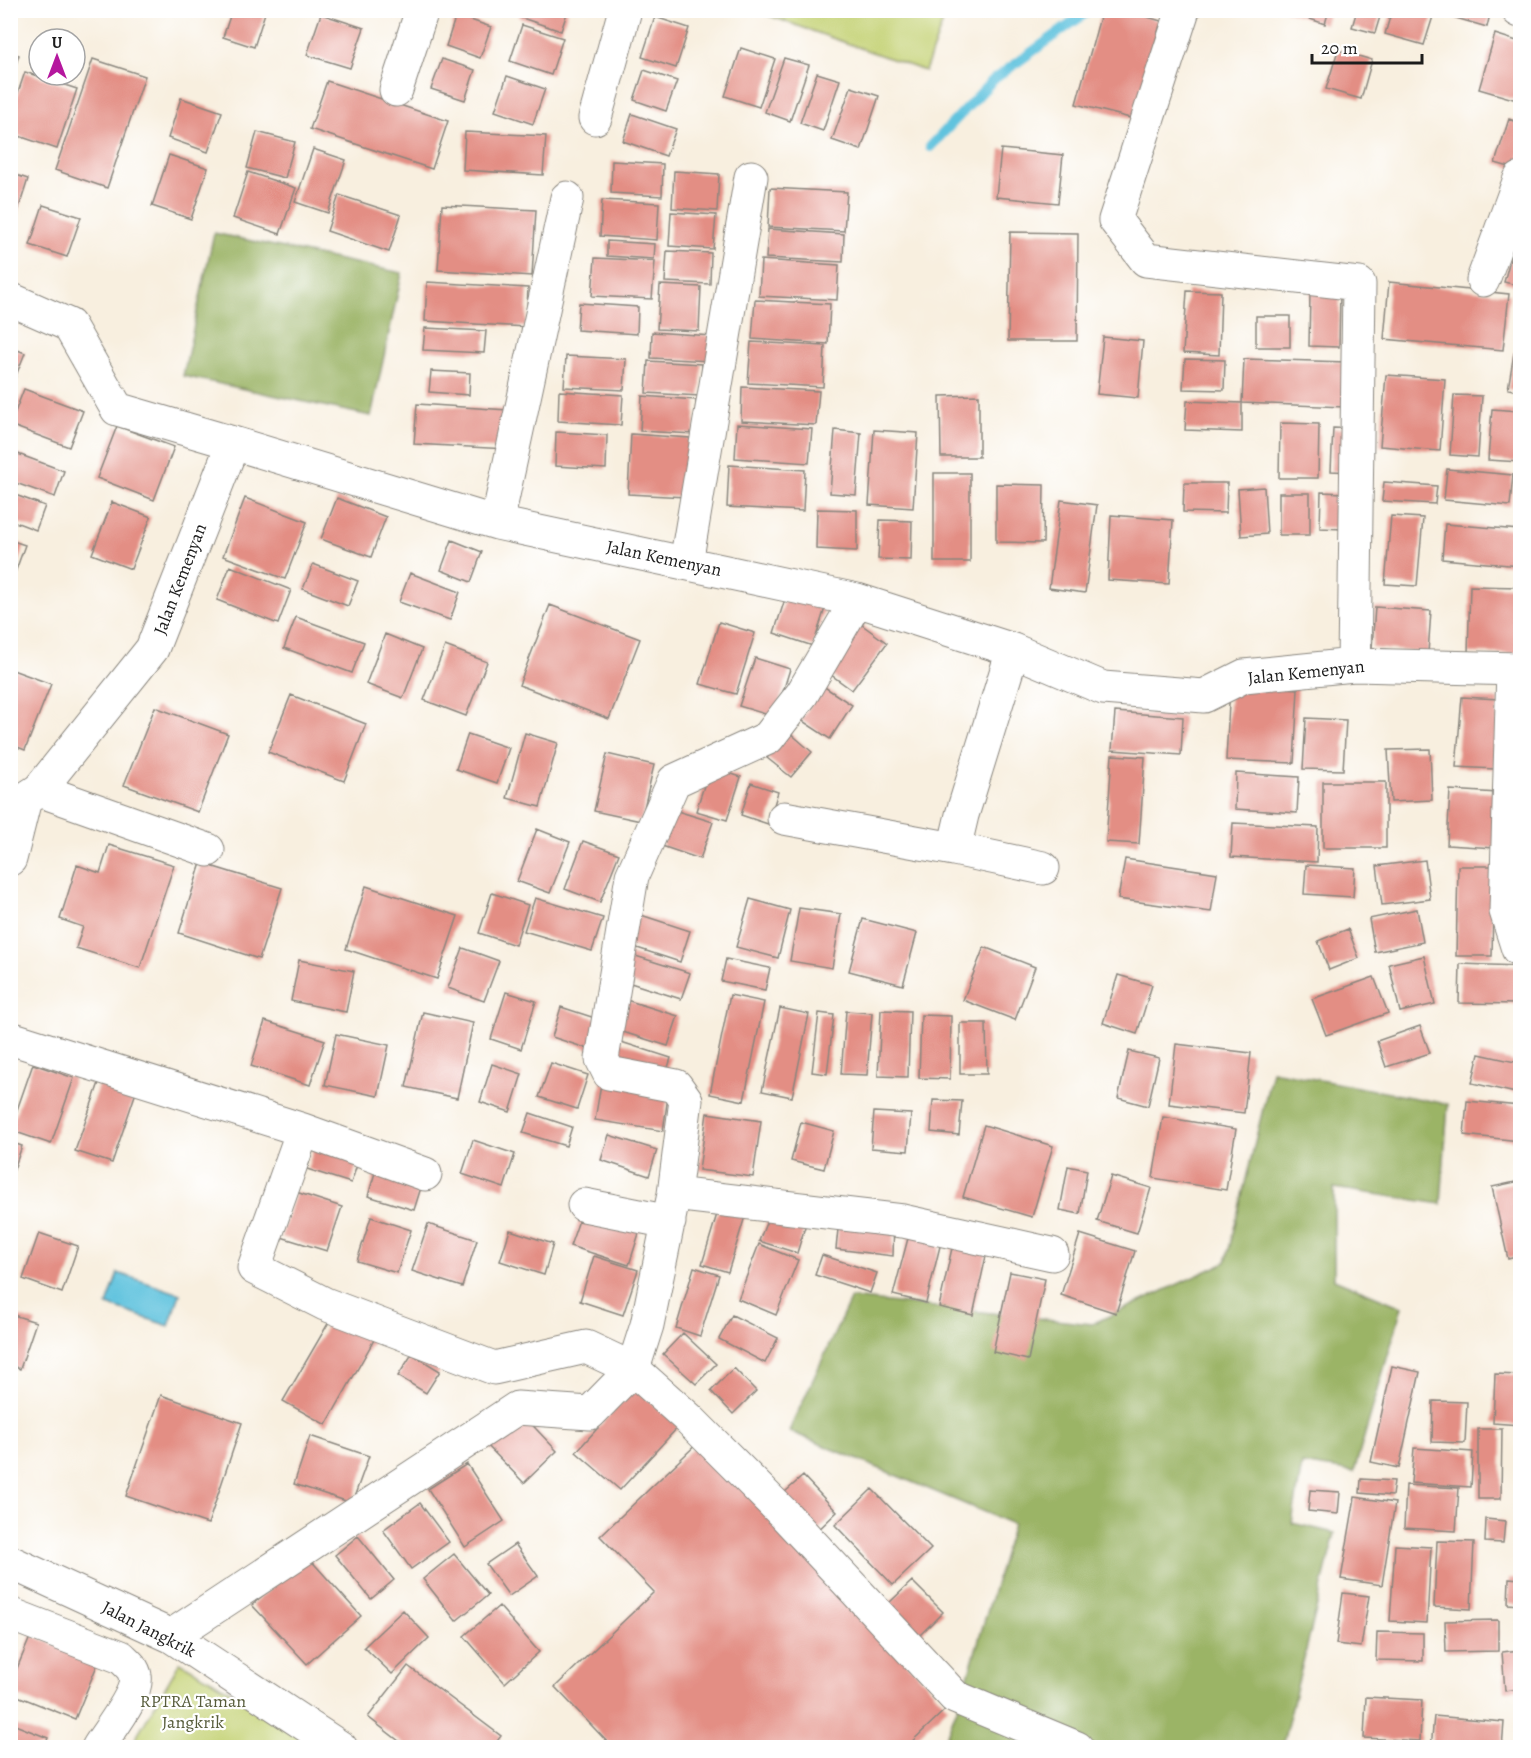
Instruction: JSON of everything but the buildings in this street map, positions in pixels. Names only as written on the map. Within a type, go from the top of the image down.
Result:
[{"type":"street","points":[[396,90],[422,10]]},
{"type":"street","points":[[595,118],[625,10]]},
{"type":"street","points":[[1183,10],[1115,220],[1146,260],[1359,284],[1354,665]]},
{"type":"street","points":[[686,563],[751,177]]},
{"type":"street","points":[[1483,280],[1521,179]]},
{"type":"street","points":[[497,523],[567,198]]},
{"type":"street","points":[[10,299],[69,325],[117,409],[233,442]]},
{"type":"street","name":"Jalan Kemenyan","points":[[25,797],[152,649],[233,442],[497,523],[857,600],[1013,650],[1103,688],[1204,696],[1244,676],[1354,665],[1517,669]]},
{"type":"street","points":[[171,1636],[517,1408],[590,1413],[633,1369],[647,1325],[672,1208],[686,1100],[676,1086],[609,1073],[602,1059],[632,876],[674,781],[768,738],[802,694],[857,600]]},
{"type":"street","points":[[954,849],[962,815],[1013,650]]},
{"type":"street","points":[[1517,669],[1506,911],[1518,949],[1521,949]]},
{"type":"street","points":[[10,859],[25,797],[208,850]]},
{"type":"street","points":[[784,818],[954,849],[1042,868]]},
{"type":"street","points":[[10,1038],[303,1130],[425,1174]]},
{"type":"street","points":[[303,1130],[254,1268],[325,1304],[494,1368],[586,1347],[633,1369],[689,1419],[784,1514],[955,1697],[1077,1748]]},
{"type":"street","points":[[584,1205],[903,1221],[1052,1254]]},
{"type":"street","name":"Jalan Jangkrik","points":[[10,1562],[171,1636],[341,1748]]},
{"type":"street","points":[[10,1614],[121,1656],[133,1669],[136,1678],[134,1692],[98,1748]]},
{"type":"green space","points":[[947,10],[925,71],[756,11]]},
{"type":"green space","points":[[214,233],[402,273],[371,416],[183,376]]},
{"type":"green space","points":[[1272,1071],[1448,1104],[1441,1204],[1334,1188],[1334,1279],[1402,1307],[1354,1472],[1302,1464],[1292,1523],[1335,1533],[1282,1747],[942,1747],[964,1690],[1013,1524],[789,1431],[851,1298],[1092,1324],[1226,1262]]},
{"type":"green space","name":"RPTRA Taman Jangkrik","points":[[180,1662],[329,1747],[130,1748]]},
{"type":"water","points":[[118,1273],[180,1294],[169,1326],[107,1305]]},
{"type":"waterway","points":[[930,147],[993,80],[1090,10]]}]
